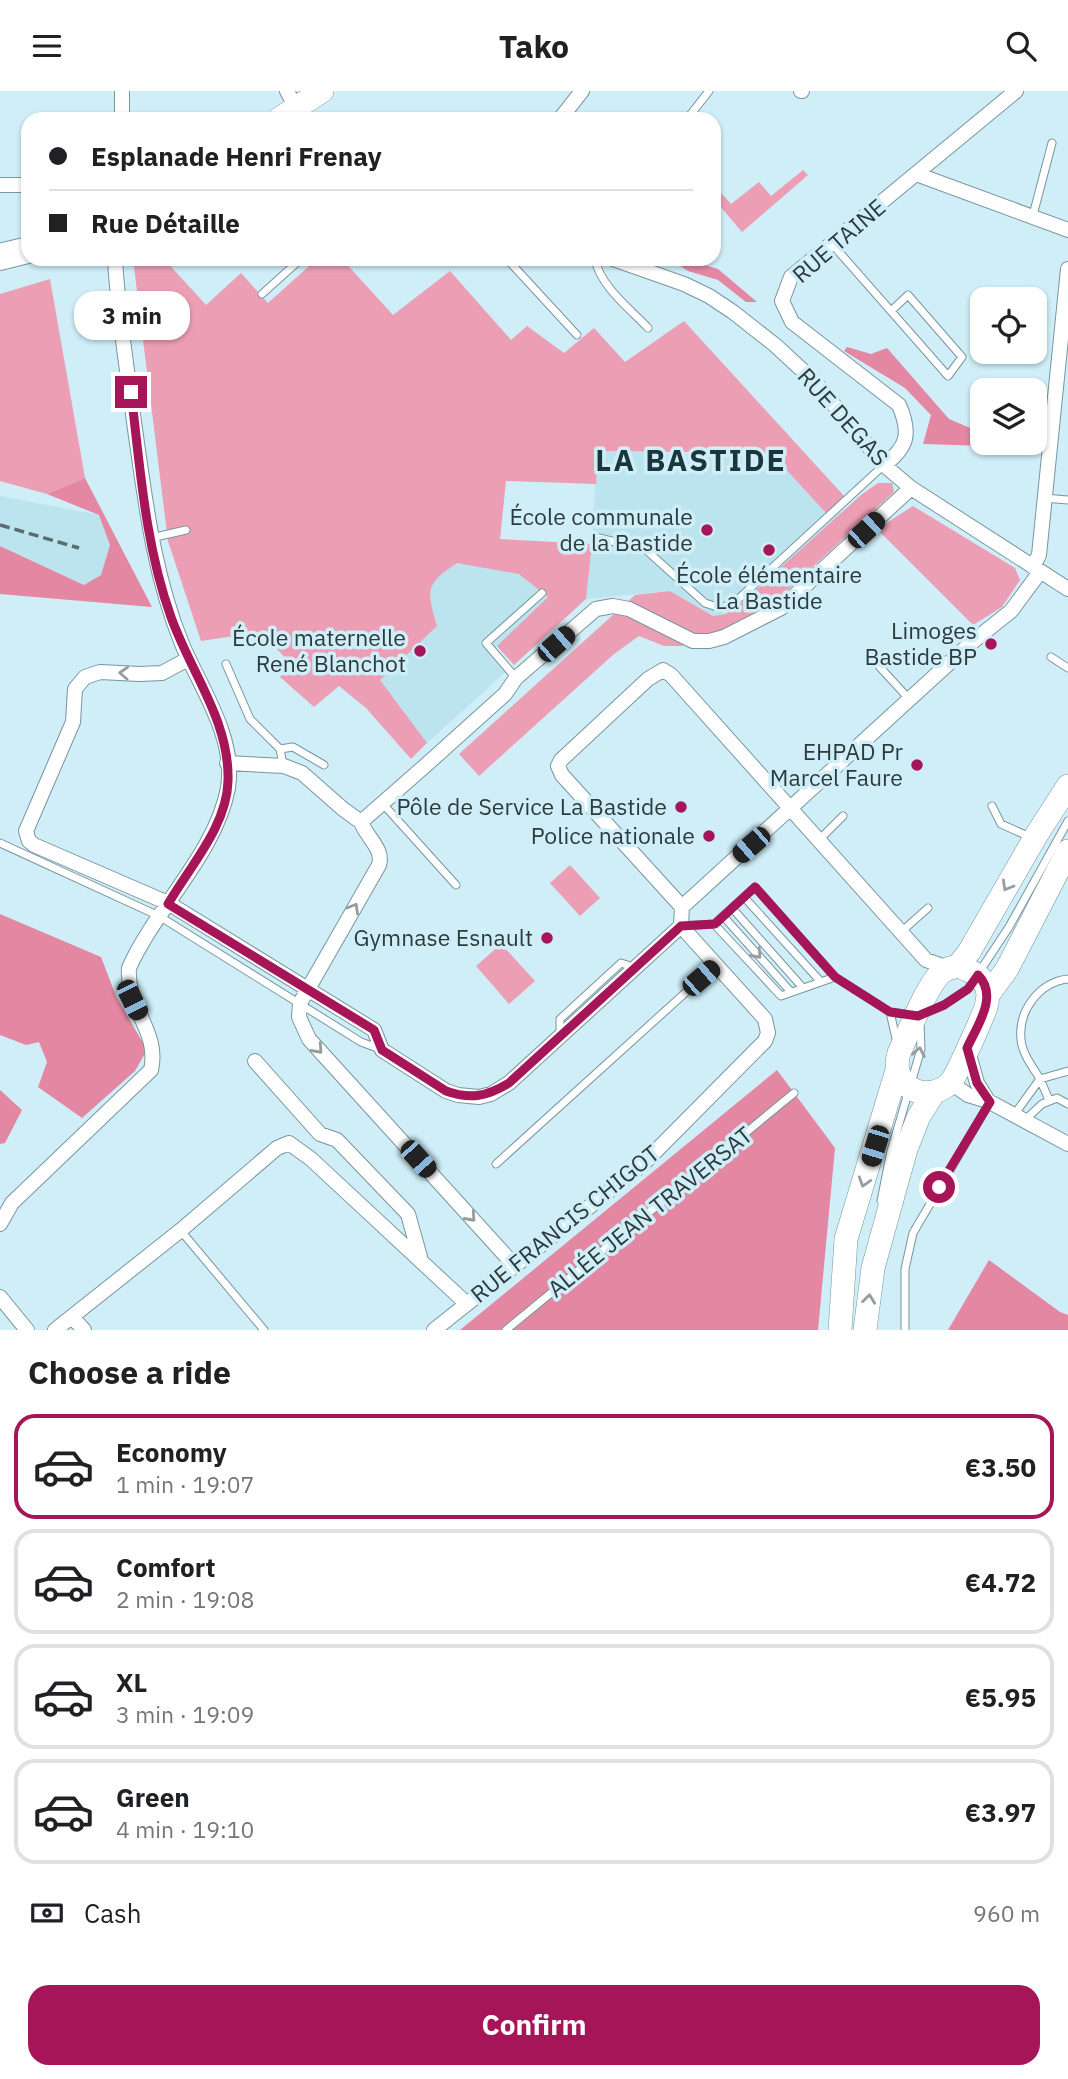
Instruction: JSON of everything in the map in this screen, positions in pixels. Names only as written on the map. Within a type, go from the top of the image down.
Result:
[{"type":"highway","points":[[0,239],[21,235]]},
{"type":"highway","points":[[0,257],[21,252]]},
{"type":"main road","points":[[291,109],[322,91]]},
{"type":"main road","points":[[865,1330],[873,1268],[906,1149],[919,1116],[942,1088],[967,1048],[985,1010],[968,976],[969,952],[1068,786]]},
{"type":"main road","points":[[840,1330],[846,1239],[918,1016],[930,989],[940,974],[968,976],[1007,969],[1068,851]]},
{"type":"main road","points":[[902,1070],[920,1093],[942,1088]]},
{"type":"street","points":[[121,91],[122,112]]},
{"type":"street","points":[[565,112],[582,91]]},
{"type":"street","name":"RUE TAINE","points":[[884,465],[900,453],[906,436],[905,420],[899,405],[792,322],[782,301],[791,277],[1016,91]]},
{"type":"street","points":[[916,174],[1068,230]]},
{"type":"street","points":[[0,185],[21,185]]},
{"type":"street","points":[[0,1224],[12,1203],[151,1070],[154,1057],[152,1042],[132,1000],[128,981],[129,968],[206,844],[220,816],[229,782],[221,729],[170,615],[151,538],[113,266]]},
{"type":"street","name":"RUE DEGAS","points":[[633,266],[684,284],[733,312],[775,345],[814,381],[884,465],[911,488],[1068,589]]},
{"type":"street","points":[[682,907],[971,643],[1011,611],[1036,569],[1039,555],[1068,269]]},
{"type":"street","points":[[361,822],[505,694],[516,678],[596,609],[614,606],[629,609],[693,641],[724,638],[781,608],[911,488]]},
{"type":"street","points":[[188,659],[162,673],[100,672],[85,677],[75,689],[73,722],[26,831],[29,841],[168,904],[310,989],[374,1030],[382,1050],[446,1091],[479,1097],[491,1094],[509,1083],[681,926],[682,907],[562,775],[558,766],[561,759],[648,679],[663,670],[671,675],[926,960],[968,976]]},
{"type":"street","points":[[228,763],[284,766],[302,773],[313,780],[342,809],[361,822],[365,833],[379,850],[381,859],[300,1003],[299,1017],[309,1039],[515,1266]]},
{"type":"street","name":"RUE FRANCIS CHIGOT","points":[[434,1330],[642,1165],[765,1041],[768,1033],[765,1019],[681,926]]},
{"type":"street","points":[[926,960],[930,989]]},
{"type":"street","points":[[967,1048],[977,1083],[989,1101]]},
{"type":"street","points":[[255,1061],[320,1134],[337,1140],[408,1214],[420,1259]]},
{"type":"street","points":[[942,1088],[989,1101],[1068,1144]]},
{"type":"street","points":[[55,1330],[181,1230],[277,1148],[289,1143],[311,1159],[467,1304]]},
{"type":"street","points":[[0,1297],[27,1330]]},
{"type":"street","points":[[72,1317],[84,1330]]},
{"type":"lane","points":[[692,112],[709,91]]},
{"type":"lane","points":[[1033,215],[1052,143]]},
{"type":"lane","points":[[832,244],[948,376],[962,357],[908,295],[891,311]]},
{"type":"lane","points":[[262,294],[293,266]]},
{"type":"lane","points":[[513,266],[577,335]]},
{"type":"lane","points":[[597,266],[608,285],[648,328]]},
{"type":"lane","points":[[599,538],[645,549],[705,603],[720,608],[734,603],[884,465]]},
{"type":"lane","points":[[1044,498],[1068,500]]},
{"type":"lane","points":[[151,538],[186,530]]},
{"type":"lane","points":[[516,678],[486,643],[542,593]]},
{"type":"lane","points":[[1051,657],[1068,668]]},
{"type":"lane","points":[[226,664],[250,719],[280,749],[284,766]]},
{"type":"lane","points":[[877,664],[911,700]]},
{"type":"lane","points":[[280,749],[293,747],[324,765]]},
{"type":"lane","points":[[383,804],[456,885]]},
{"type":"lane","points":[[992,806],[1001,824],[1034,840]]},
{"type":"lane","points":[[819,841],[843,816]]},
{"type":"lane","points":[[681,926],[715,924],[755,887],[835,977],[890,1012],[918,1016],[944,1005],[968,989],[968,976],[1009,927],[1068,821]]},
{"type":"lane","points":[[0,843],[159,916],[361,1042],[382,1050]]},
{"type":"lane","points":[[744,897],[821,982]]},
{"type":"lane","points":[[732,908],[803,988]]},
{"type":"lane","points":[[901,932],[928,908]]},
{"type":"lane","points":[[723,916],[791,992]]},
{"type":"lane","points":[[715,924],[780,996],[835,977]]},
{"type":"lane","points":[[496,1164],[716,965]]},
{"type":"lane","points":[[1049,1100],[1020,1038],[1023,1019],[1033,997],[1045,986],[1068,979]]},
{"type":"lane","points":[[873,1268],[902,1070],[890,1012]]},
{"type":"lane","points":[[902,1070],[921,1049],[918,1016]]},
{"type":"lane","points":[[1019,1118],[1040,1079],[1068,1071]]},
{"type":"lane","name":"ALLÉE JEAN TRAVERSAT","points":[[506,1330],[794,1093]]},
{"type":"lane","points":[[1019,1118],[1049,1100],[1056,1098],[1068,1104]]},
{"type":"lane","points":[[905,1330],[905,1269],[913,1233],[989,1101]]},
{"type":"lane","points":[[181,1230],[264,1330]]},
{"type":"shaded area","points":[[803,170],[808,175],[742,232],[721,207],[721,193],[731,204],[759,182],[771,196]]},
{"type":"shaded area","points":[[134,266],[170,266],[206,305],[241,273],[268,303],[309,266],[348,266],[393,315],[450,271],[511,340],[527,326],[564,353],[594,328],[625,362],[684,321],[845,497],[827,514],[771,453],[598,451],[596,484],[506,481],[500,539],[592,544],[586,599],[514,665],[497,646],[548,597],[519,574],[457,563],[439,577],[430,596],[437,626],[380,680],[427,743],[411,759],[366,708],[339,686],[314,707],[280,677],[292,665],[261,632],[201,641],[168,541]]},
{"type":"shaded area","points":[[680,266],[708,266],[718,269],[757,302],[746,302],[718,280]]},
{"type":"shaded area","points":[[50,279],[85,478],[47,494],[0,481],[0,294]]},
{"type":"shaded area","points":[[847,347],[871,354],[887,348],[949,419],[970,428],[970,445],[923,444],[931,415],[905,388],[844,351]]},
{"type":"shaded area","name":"École communale de la Bastide","points":[[597,451],[789,457],[841,513],[726,614],[713,616],[670,591],[586,599]]},
{"type":"shaded area","points":[[85,478],[152,607],[0,594],[0,546],[84,585],[101,575],[110,545],[99,515],[47,494]]},
{"type":"shaded area","points":[[878,483],[892,483],[894,492],[782,595],[747,621],[682,646],[664,646],[639,636],[614,654],[479,776],[459,754],[635,595],[670,591],[713,616],[726,614]]},
{"type":"shaded area","points":[[0,496],[99,515],[110,545],[101,575],[85,585],[0,546]]},
{"type":"shaded area","points":[[913,506],[1015,568],[1020,580],[1002,607],[973,625],[877,529]]},
{"type":"shaded area","name":"École maternelle René Blanchot","points":[[451,553],[566,582],[495,648],[511,667],[426,744],[336,626]]},
{"type":"shaded area","points":[[570,865],[600,898],[580,916],[550,883]]},
{"type":"shaded area","points":[[0,914],[101,957],[116,996],[147,1050],[135,1071],[82,1118],[38,1087],[47,1062],[39,1042],[26,1045],[0,1035]]},
{"type":"shaded area","points":[[501,944],[535,981],[509,1004],[476,966]]},
{"type":"shaded area","points":[[777,1070],[835,1148],[818,1330],[460,1330]]},
{"type":"shaded area","points":[[0,1090],[22,1110],[5,1143],[0,1144]]},
{"type":"shaded area","points":[[989,1260],[1060,1312],[1068,1315],[1068,1330],[948,1330]]},
{"type":"railway","points":[[0,525],[79,548]]},
{"type":"place","name":"École communale de la Bastide","points":[[707,530]]},
{"type":"place","name":"École élémentaire La Bastide","points":[[769,550]]},
{"type":"place","name":"Limoges Bastide BP","points":[[991,644]]},
{"type":"place","name":"École maternelle René Blanchot","points":[[420,651]]},
{"type":"place","name":"EHPAD Pr Marcel Faure","points":[[917,765]]},
{"type":"place","name":"Pôle de Service La Bastide","points":[[681,807]]},
{"type":"place","name":"Police nationale","points":[[709,836]]},
{"type":"place","name":"Gymnase Esnault","points":[[547,938]]},
{"type":"district","name":"LA BASTIDE","points":[[691,461]]},
{"type":"route","points":[[131,392],[145,504],[170,615],[221,729],[227,749],[229,782],[220,816],[206,844],[168,904],[374,1030],[382,1050],[446,1091],[479,1097],[491,1094],[509,1083],[681,926],[715,924],[755,887],[835,977],[890,1012],[918,1016],[944,1005],[968,989],[978,975],[987,986],[985,1010],[967,1048],[977,1083],[990,1102],[939,1187]]}]
